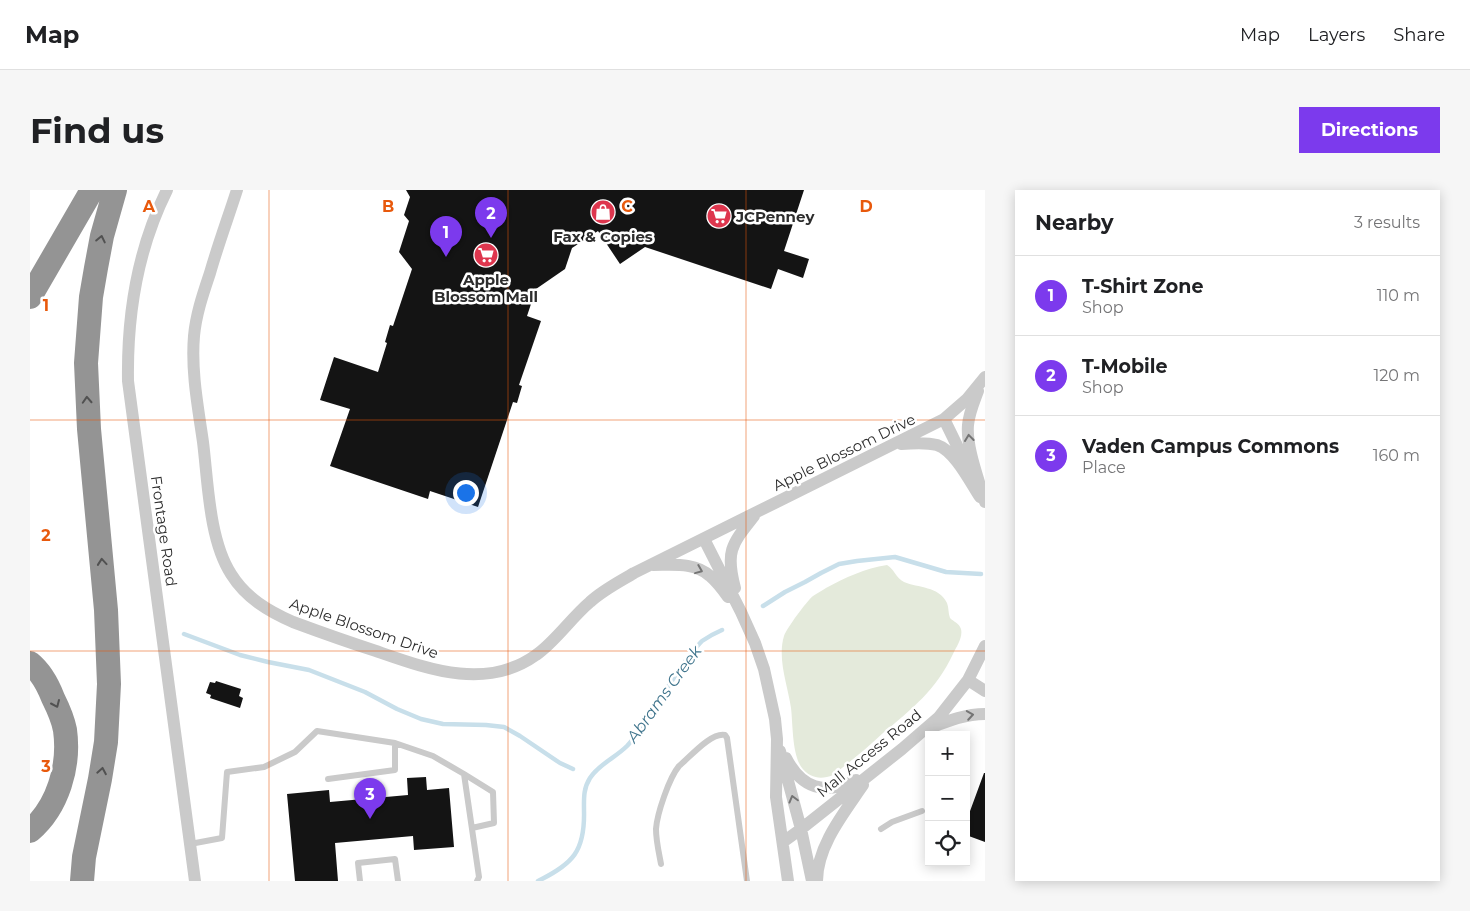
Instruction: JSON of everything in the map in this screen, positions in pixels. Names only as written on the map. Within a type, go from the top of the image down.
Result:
[{"type":"highway","points":[[30,297],[92,190]]},
{"type":"highway","points":[[82,881],[84,857],[106,742],[109,684],[106,610],[89,429],[86,363],[91,297],[102,236],[115,190]]},
{"type":"highway","points":[[30,663],[42,676],[59,710],[65,729],[66,749],[64,772],[58,792],[48,811],[30,831]]},
{"type":"highway","points":[[69,881],[92,819]]},
{"type":"street","name":"Frontage Road","points":[[167,190],[156,213],[142,257],[129,332],[128,381],[195,881]]},
{"type":"street","name":"Apple Blossom Drive","points":[[237,190],[198,314],[194,335],[193,362],[214,529],[221,554],[238,585],[262,607],[293,622],[408,662],[450,673],[483,675],[510,669],[534,656],[549,644],[591,600],[610,587],[944,419],[967,399],[984,379]]},
{"type":"street","points":[[984,379],[970,412],[968,425],[970,447],[985,503]]},
{"type":"street","points":[[944,419],[985,503]]},
{"type":"street","points":[[896,444],[932,444],[945,449],[956,460],[985,503]]},
{"type":"street","points":[[741,612],[731,575],[730,554],[737,538],[756,514]]},
{"type":"street","points":[[704,539],[741,612],[764,669],[777,739],[801,829],[812,881]]},
{"type":"street","points":[[651,566],[686,566],[703,570],[712,577],[741,612]]},
{"type":"street","name":"Mall Access Road","points":[[782,842],[872,773],[944,711],[968,680],[985,646]]},
{"type":"street","points":[[968,680],[985,691]]},
{"type":"street","points":[[923,731],[966,716],[985,714]]},
{"type":"street","points":[[777,739],[792,769],[808,785],[819,788],[844,786],[872,773]]},
{"type":"street","points":[[777,739],[776,797],[788,881]]},
{"type":"street","points":[[817,881],[821,858],[827,842],[844,813],[872,773]]},
{"type":"lane","points":[[190,844],[222,838],[227,772],[264,768],[295,752],[317,731],[395,743],[433,756],[493,792],[494,823],[472,828]]},
{"type":"lane","points":[[661,864],[656,826],[664,796],[674,772],[712,738],[722,734],[727,738],[748,881]]},
{"type":"lane","points":[[328,780],[395,770],[395,743]]},
{"type":"lane","points":[[464,774],[479,876],[477,881]]},
{"type":"lane","points":[[881,829],[892,822],[922,811]]},
{"type":"lane","points":[[360,881],[358,863],[395,859],[398,881]]},
{"type":"green space","points":[[887,565],[904,582],[934,590],[943,597],[948,605],[950,618],[961,629],[958,645],[939,678],[914,707],[833,775],[820,778],[812,776],[802,768],[796,756],[791,708],[782,663],[784,636],[797,615],[815,595],[855,574]]},
{"type":"building","points":[[406,190],[804,190],[784,251],[809,259],[803,278],[778,269],[771,289],[645,247],[620,264],[598,231],[572,248],[565,269],[536,289],[527,316],[541,321],[519,385],[522,386],[517,403],[513,402],[478,507],[430,491],[428,499],[330,466],[350,409],[320,400],[334,357],[378,372],[387,343],[385,342],[390,325],[393,326],[412,269],[399,252],[409,221],[404,215],[410,197]]},
{"type":"building","points":[[216,681],[241,689],[239,696],[243,698],[240,708],[210,698],[211,695],[206,693],[210,682],[215,683]]},
{"type":"building","points":[[985,773],[985,842],[970,836],[970,811]]},
{"type":"building","points":[[426,777],[427,790],[449,788],[454,847],[414,850],[413,836],[335,843],[338,881],[295,881],[287,794],[329,790],[330,802],[408,795],[407,778]]},
{"type":"waterway","name":"Abrams Creek","points":[[763,606],[785,592],[839,564],[857,561],[895,557],[946,572],[981,574]]},
{"type":"waterway","name":"Abrams Creek","points":[[538,881],[560,869],[574,855],[579,846],[584,825],[584,794],[590,778],[598,769],[627,746],[636,735],[683,664],[699,644],[722,630]]},
{"type":"waterway","points":[[184,634],[240,655],[309,670],[365,692],[421,719],[443,724],[504,727],[560,763],[573,769]]},
{"type":"place","name":"Fax & Copies","points":[[603,212]]},
{"type":"place","name":"JCPenney","points":[[719,216]]},
{"type":"place","name":"T-Mobile","points":[[491,238]]},
{"type":"place","name":"Apple Blossom Mall","points":[[486,255]]},
{"type":"place","name":"T-Shirt Zone","points":[[446,257]]},
{"type":"place","name":"Vaden Campus Commons","points":[[370,819]]}]
